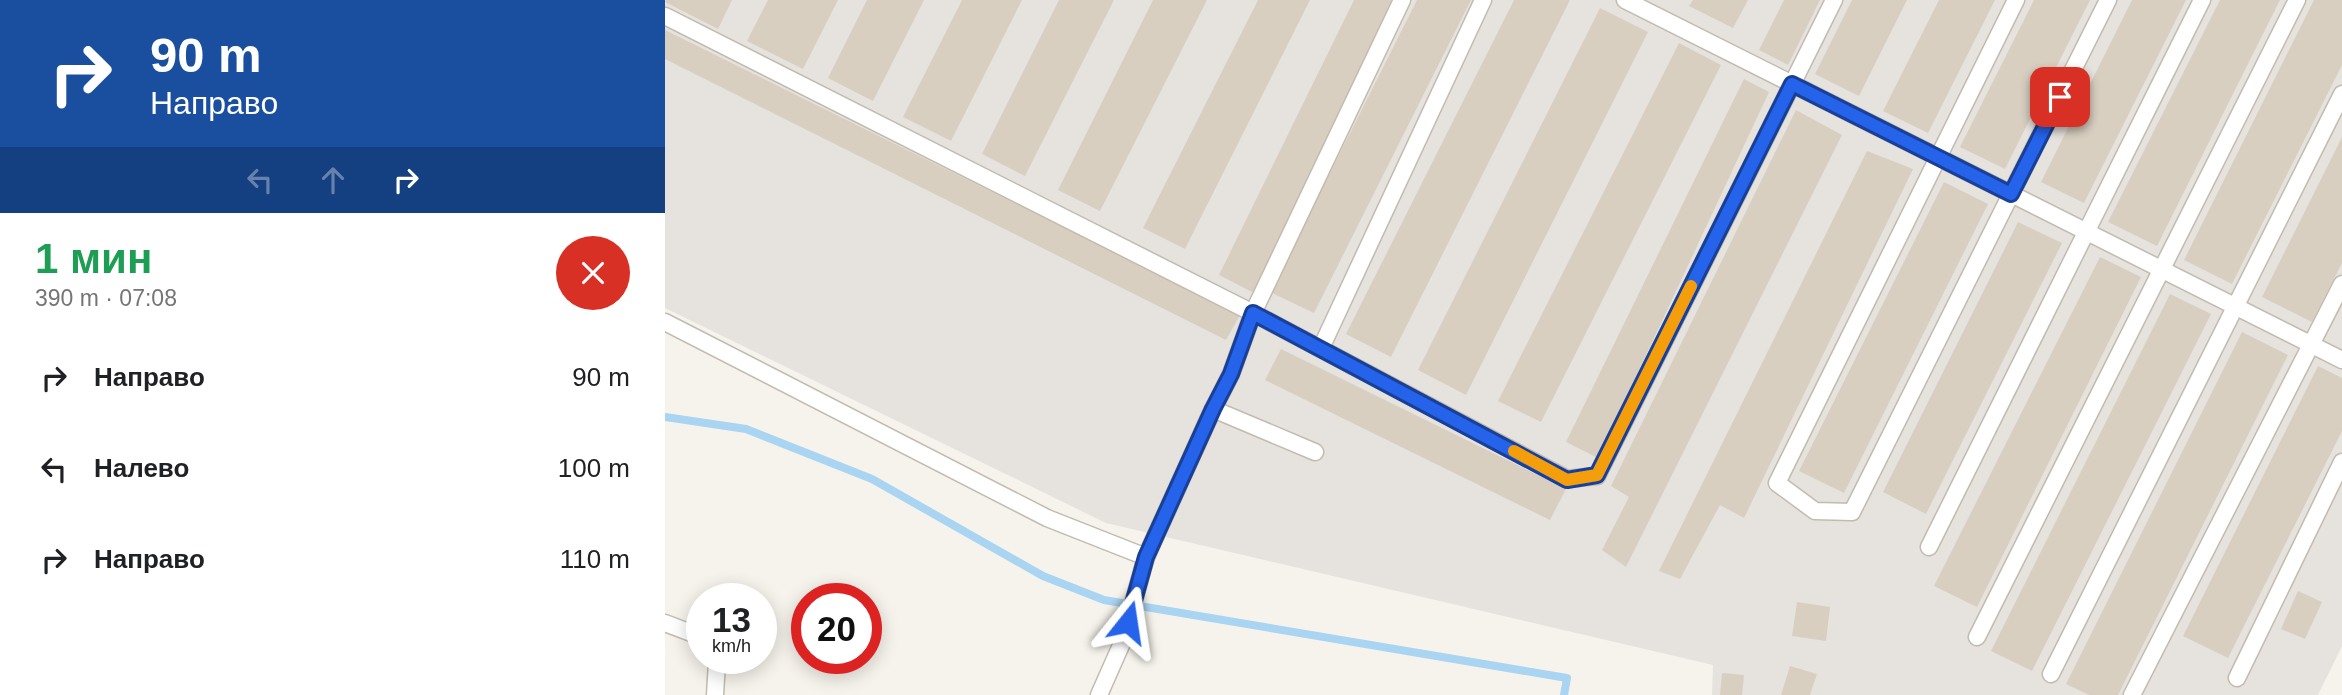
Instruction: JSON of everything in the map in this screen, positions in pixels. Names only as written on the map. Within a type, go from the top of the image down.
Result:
[{"type":"lane","points":[[1099,695],[1122,643],[1146,557],[1231,374],[1253,313],[1402,0]]},
{"type":"lane","points":[[1321,348],[1483,0]]},
{"type":"lane","points":[[1625,0],[2342,360]]},
{"type":"lane","points":[[665,16],[1253,313],[1567,480],[1597,475],[1833,0]]},
{"type":"lane","points":[[2015,0],[1777,483],[1815,511],[1851,512],[2108,0]]},
{"type":"lane","points":[[1929,547],[2202,0]]},
{"type":"lane","points":[[1977,637],[2297,0]]},
{"type":"lane","points":[[2051,674],[2342,94]]},
{"type":"lane","points":[[2132,695],[2342,284]]},
{"type":"lane","points":[[665,322],[1047,518],[1146,557]]},
{"type":"lane","points":[[1213,409],[1315,452]]},
{"type":"lane","points":[[2238,678],[2342,462]]},
{"type":"lane","points":[[665,623],[686,631]]},
{"type":"lane","points":[[715,695],[716,674]]},
{"type":"shaded area","points":[[665,0],[2342,0],[2342,646],[2318,695],[1712,695],[1713,665],[1106,523],[665,308]]},
{"type":"building","points":[[732,0],[718,29],[665,2]]},
{"type":"building","points":[[768,0],[838,0],[803,69],[747,41]]},
{"type":"building","points":[[867,0],[924,0],[873,101],[828,78]]},
{"type":"building","points":[[962,0],[1022,0],[951,141],[903,117]]},
{"type":"building","points":[[1059,0],[1114,0],[1025,176],[982,154]]},
{"type":"building","points":[[1153,0],[1207,0],[1100,211],[1058,190]]},
{"type":"building","points":[[1258,0],[1310,0],[1185,249],[1143,228]]},
{"type":"building","points":[[1354,0],[1392,0],[1254,293],[1219,275]]},
{"type":"building","points":[[1417,0],[1471,0],[1314,313],[1270,292]]},
{"type":"building","points":[[1514,0],[1570,0],[1391,357],[1346,334]]},
{"type":"building","points":[[1693,0],[1748,0],[1733,28],[1689,6]]},
{"type":"building","points":[[1784,0],[1820,0],[1788,65],[1759,50]]},
{"type":"building","points":[[1852,0],[1907,0],[1859,96],[1815,74]]},
{"type":"building","points":[[1939,0],[1995,0],[1928,133],[1883,111]]},
{"type":"building","points":[[2034,0],[2090,0],[2005,169],[1960,147]]},
{"type":"building","points":[[2132,0],[2186,0],[2084,203],[2041,182]]},
{"type":"building","points":[[2220,0],[2280,0],[2157,246],[2108,222]]},
{"type":"building","points":[[2314,0],[2342,0],[2342,65],[2232,284],[2184,260]]},
{"type":"building","points":[[1600,8],[1648,32],[1466,395],[1418,370]]},
{"type":"building","points":[[665,30],[1240,315],[1226,340],[665,59]]},
{"type":"building","points":[[1679,43],[1721,65],[1541,422],[1498,401]]},
{"type":"building","points":[[1744,79],[1769,92],[1598,458],[1566,442]]},
{"type":"building","points":[[1796,110],[1842,135],[1626,567],[1602,550],[1629,497],[1611,486]]},
{"type":"building","points":[[2342,137],[2342,263],[2312,322],[2262,297]]},
{"type":"building","points":[[1867,151],[1913,169],[1744,518],[1720,505],[1680,579],[1659,571]]},
{"type":"building","points":[[1944,182],[1988,204],[1844,493],[1799,471]]},
{"type":"building","points":[[2018,222],[2062,243],[1926,514],[1883,492]]},
{"type":"building","points":[[2100,257],[2141,277],[1977,607],[1934,586]]},
{"type":"building","points":[[2170,294],[2211,314],[2032,671],[1991,651]]},
{"type":"building","points":[[2242,332],[2288,355],[2118,695],[2089,695],[2066,684]]},
{"type":"building","points":[[1281,349],[1566,489],[1550,520],[1265,380]]},
{"type":"building","points":[[2318,366],[2342,378],[2342,431],[2228,658],[2183,636]]},
{"type":"building","points":[[2298,591],[2322,602],[2305,639],[2281,629]]},
{"type":"building","points":[[1797,602],[1830,607],[1826,641],[1792,636]]},
{"type":"building","points":[[1790,666],[1817,674],[1810,695],[1781,695]]},
{"type":"building","points":[[1722,673],[1744,675],[1742,695],[1720,695]]},
{"type":"waterway","points":[[665,417],[746,429],[872,479],[1043,576],[1104,600],[1567,678],[1564,695]]},
{"type":"slow traffic","points":[[1514,451],[1567,480],[1597,475],[1691,286]]},
{"type":"route","points":[[1128,622],[1146,557],[1231,374],[1253,313],[1567,480],[1597,475],[1792,84],[2011,194],[2060,97]]}]
